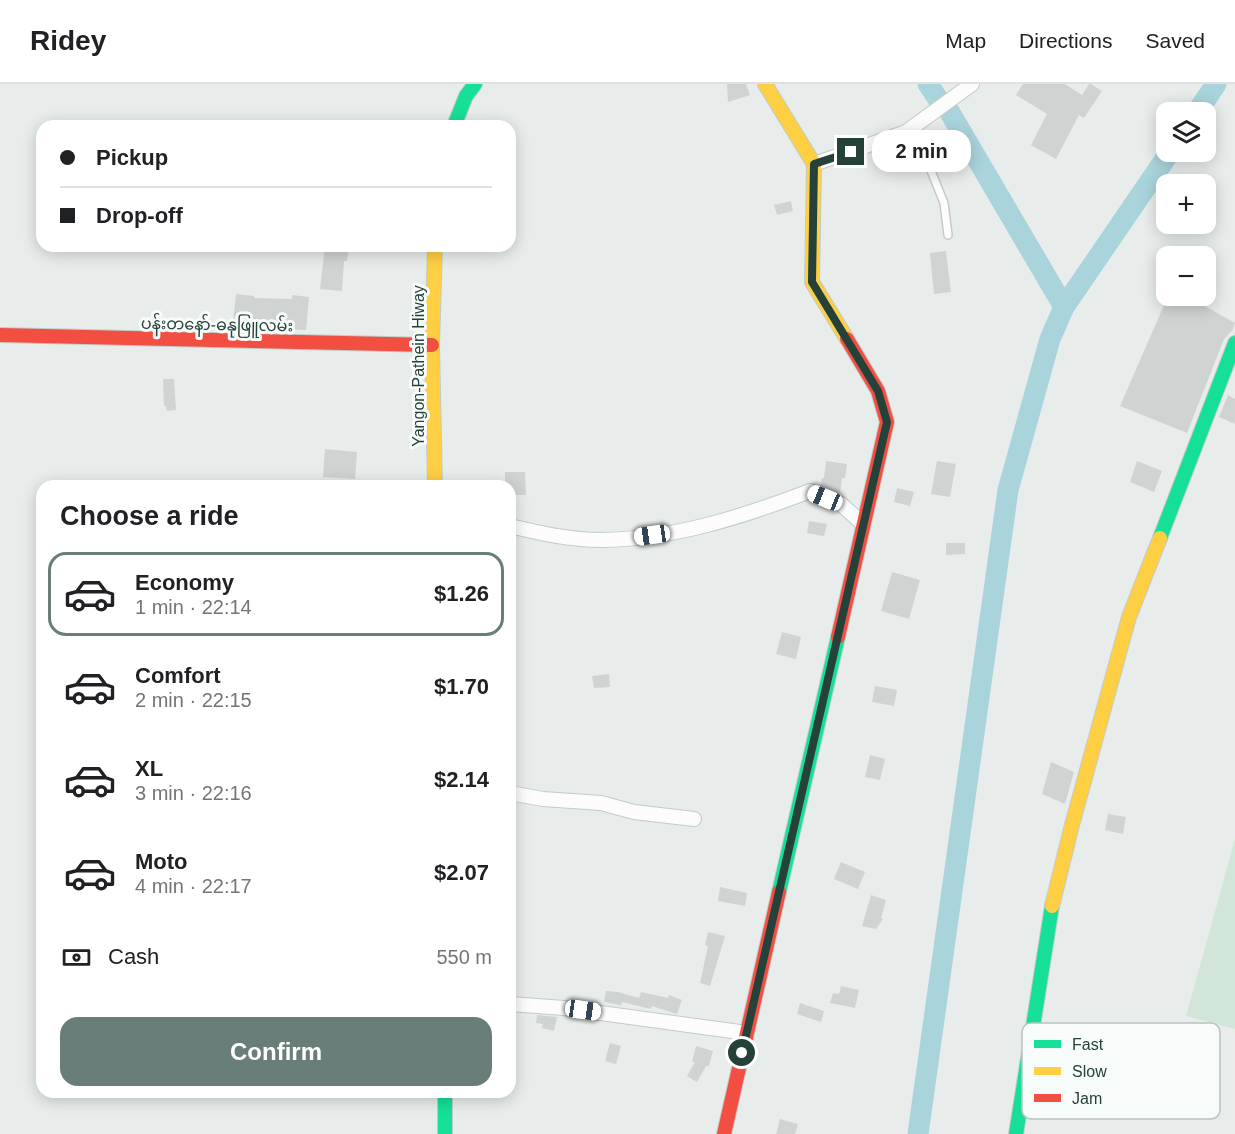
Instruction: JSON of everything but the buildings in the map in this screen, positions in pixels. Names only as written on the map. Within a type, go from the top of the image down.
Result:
[{"type":"main road","points":[[456,120],[466,96],[475,84]]},
{"type":"main road","points":[[724,1134],[887,422],[878,391],[812,282],[814,164],[765,84]]},
{"type":"main road","name":"Yangon-Pathein Hiway","points":[[435,252],[432,345],[435,480]]},
{"type":"main road","name":"ပန်းတနော်-ဓနုဖြူလမ်း","points":[[0,335],[432,345]]},
{"type":"main road","points":[[1033,1023],[1048,922],[1129,617],[1235,343]]},
{"type":"main road","points":[[1016,1134],[1022,1094]]},
{"type":"main road","points":[[445,1098],[446,1134]]},
{"type":"street","points":[[814,164],[906,132],[972,84]]},
{"type":"street","points":[[516,527],[564,537],[600,540],[634,538],[687,531],[727,521],[810,491],[841,504],[863,524]]},
{"type":"street","points":[[516,794],[543,799],[601,803],[634,812],[694,819]]},
{"type":"street","points":[[516,1004],[564,1008],[747,1033]]},
{"type":"lane","points":[[906,132],[925,156],[944,203],[948,235]]},
{"type":"green space","points":[[1235,839],[1235,1029],[1220,1025],[1220,1023],[1186,1016]]},
{"type":"waterway","points":[[928,84],[938,99]]},
{"type":"waterway","points":[[1204,102],[1216,84]]},
{"type":"waterway","points":[[949,111],[1064,307]]},
{"type":"waterway","points":[[918,1134],[1008,490],[1050,339],[1064,307],[1163,162]]},
{"type":"traffic: fast","points":[[456,120],[466,96],[475,84]]},
{"type":"traffic: fast","points":[[1160,538],[1235,343]]},
{"type":"traffic: fast","points":[[779,892],[838,637]]},
{"type":"traffic: fast","points":[[1034,1023],[1052,906]]},
{"type":"traffic: fast","points":[[1016,1134],[1022,1096]]},
{"type":"traffic: fast","points":[[445,1098],[445,1134]]},
{"type":"traffic: slow","points":[[765,84],[814,164],[812,282],[847,339]]},
{"type":"traffic: slow","points":[[435,252],[432,345],[435,480]]},
{"type":"traffic: slow","points":[[1052,906],[1129,617],[1160,538]]},
{"type":"traffic: jam","points":[[0,335],[432,345]]},
{"type":"traffic: jam","points":[[838,637],[887,422],[878,391],[847,339]]},
{"type":"traffic: jam","points":[[724,1134],[779,892]]},
{"type":"route","points":[[742,1053],[887,422],[878,391],[812,282],[814,164],[851,152]]}]
